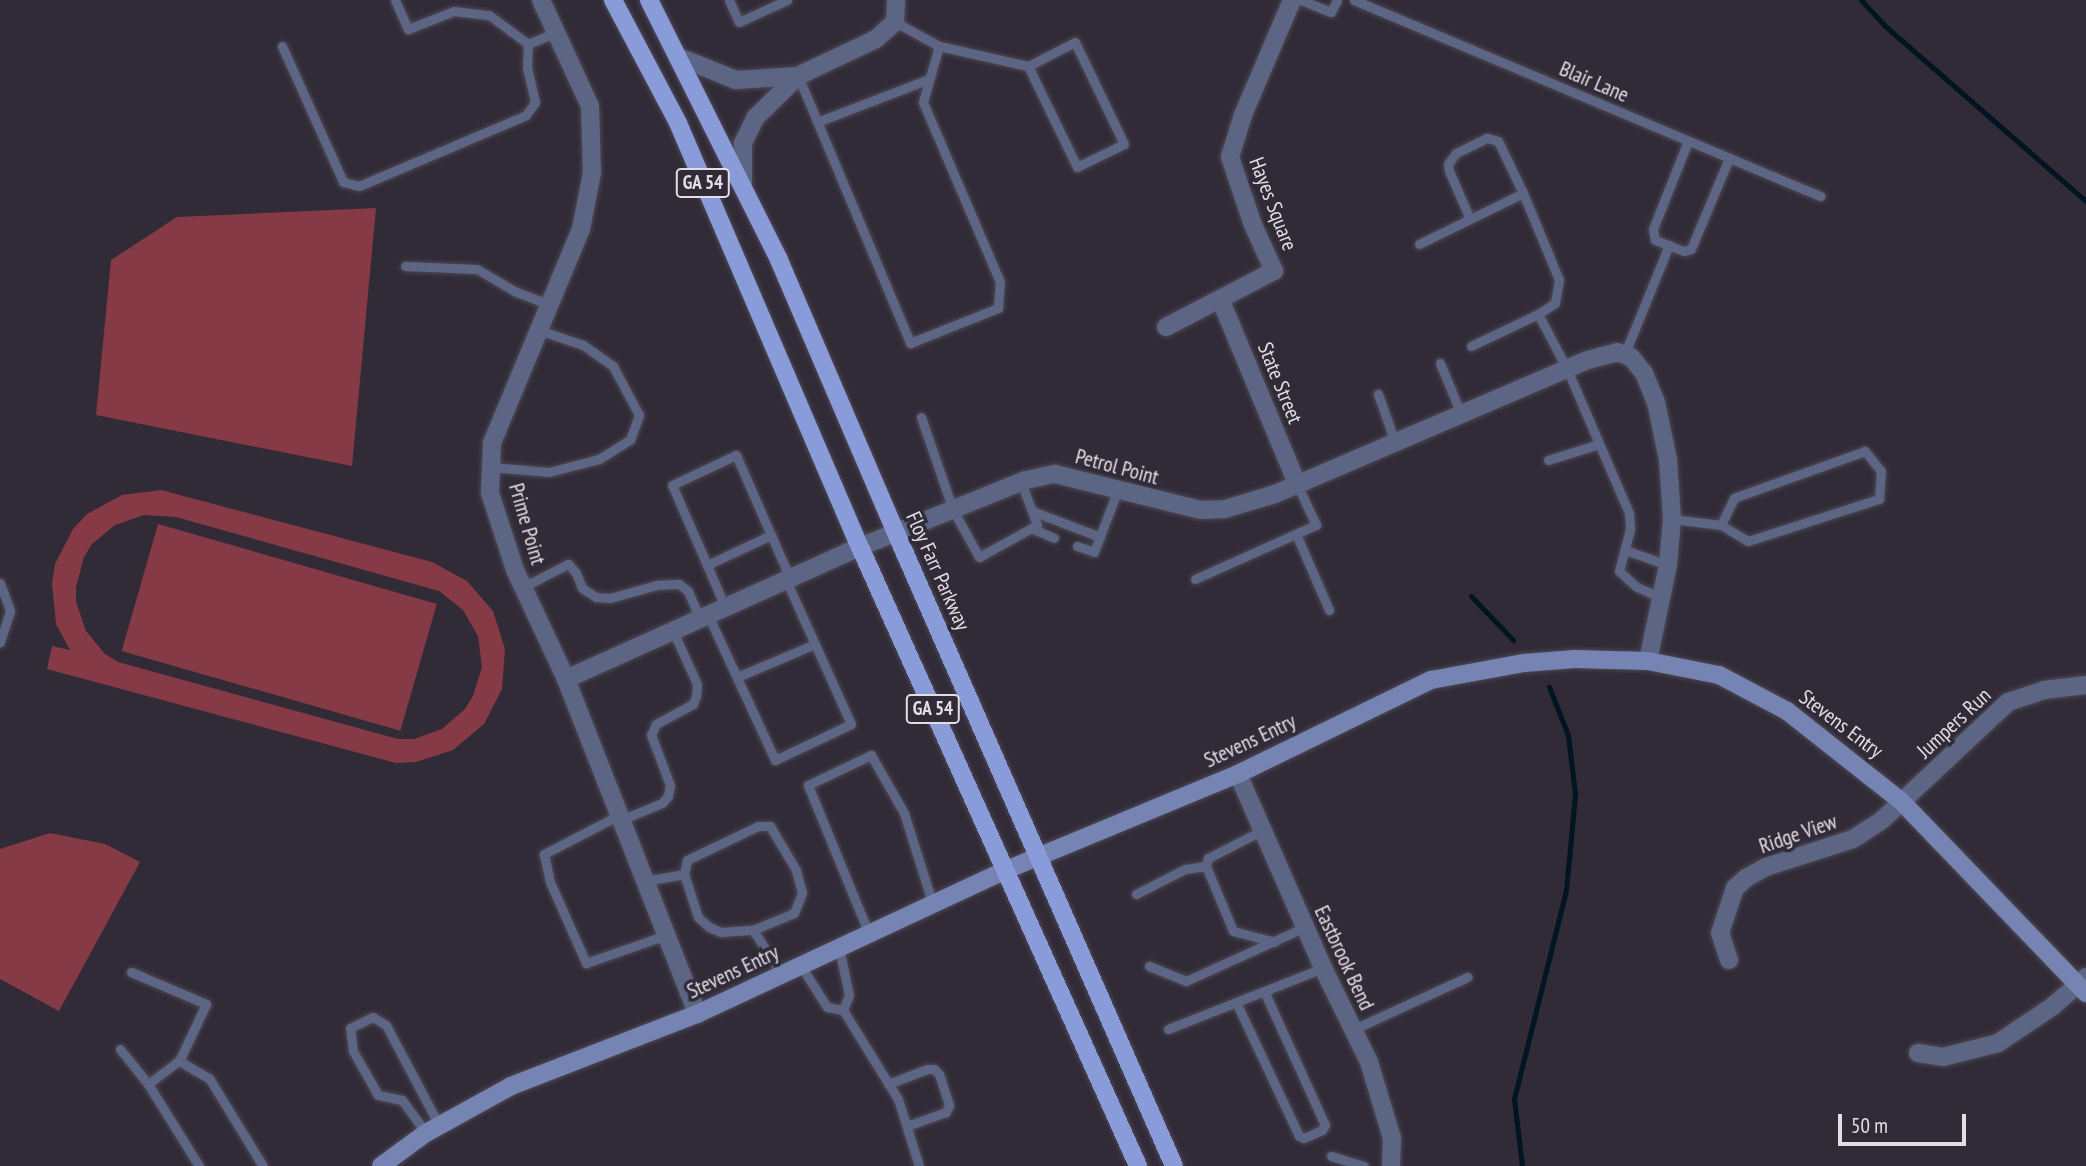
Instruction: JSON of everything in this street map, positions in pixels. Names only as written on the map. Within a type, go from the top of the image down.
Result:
[{"type":"main road","name":"GA 54","points":[[613,0],[678,123],[860,547],[1138,1166]]},
{"type":"main road","name":"Floy Farr Parkway","points":[[649,0],[779,260],[1174,1166]]},
{"type":"street","name":"Prime Point","points":[[541,0],[590,106],[592,173],[581,229],[492,443],[491,493],[523,587],[566,679],[697,1014]]},
{"type":"street","name":"Hayes Square","points":[[1166,327],[1274,271],[1252,225],[1230,158],[1243,115],[1292,0]]},
{"type":"street","points":[[743,184],[743,143],[755,118],[797,76],[876,38],[895,22],[900,1]]},
{"type":"street","points":[[678,57],[736,80],[797,76]]},
{"type":"street","name":"State Street","points":[[1221,300],[1297,484]]},
{"type":"street","name":"Petrol Point","points":[[566,679],[860,547],[1021,482],[1055,474],[1200,510],[1225,509],[1297,484],[1606,353],[1625,353]]},
{"type":"street","points":[[1625,353],[1644,373],[1656,402],[1668,460],[1672,519],[1668,565],[1648,661]]},
{"type":"street","name":"Stevens Entry","points":[[381,1166],[433,1129],[520,1082],[697,1014],[1006,870],[1238,774],[1431,680],[1524,663],[1575,659],[1648,661],[1719,675],[1787,711],[1901,802],[2083,984]]},
{"type":"street","name":"Jumpers Run","points":[[1901,802],[2008,702],[2044,690],[2086,685]]},
{"type":"street","name":"Eastbrook Bend","points":[[1238,774],[1323,968],[1369,1062],[1392,1138],[1391,1166]]},
{"type":"street","name":"Ridge View","points":[[1729,960],[1720,933],[1735,888],[1746,878],[1766,867],[1853,839],[1881,821],[1901,802]]},
{"type":"street","points":[[1918,1053],[1943,1057],[1998,1043],[2083,984]]},
{"type":"lane","points":[[395,0],[408,29],[454,11],[489,15],[528,44]]},
{"type":"lane","points":[[729,0],[739,22],[787,0]]},
{"type":"lane","points":[[1301,0],[1331,12],[1337,0]]},
{"type":"lane","name":"Blair Lane","points":[[1354,0],[1820,196]]},
{"type":"lane","points":[[895,22],[939,46],[1028,66],[1074,42],[1124,145],[1077,167],[1028,66]]},
{"type":"lane","points":[[528,44],[558,32]]},
{"type":"lane","points":[[282,46],[343,182],[359,186],[526,115],[535,102],[527,68],[528,44]]},
{"type":"lane","points":[[797,76],[910,343],[998,308],[1000,282],[923,102],[939,46]]},
{"type":"lane","points":[[817,121],[929,79]]},
{"type":"lane","points":[[1470,219],[1448,164],[1456,153],[1487,138],[1498,141],[1559,280],[1555,303],[1471,346]]},
{"type":"lane","points":[[1688,141],[1652,233],[1653,239],[1684,251],[1691,249],[1730,158]]},
{"type":"lane","points":[[1419,244],[1523,193]]},
{"type":"lane","points":[[1625,353],[1669,245]]},
{"type":"lane","points":[[405,266],[477,269],[514,291],[550,305]]},
{"type":"lane","points":[[1538,314],[1567,369],[1629,513],[1631,523],[1619,564],[1623,577],[1663,598]]},
{"type":"lane","points":[[491,467],[549,472],[599,459],[630,440],[639,415],[613,366],[583,345],[539,330]]},
{"type":"lane","points":[[1440,363],[1461,414]]},
{"type":"lane","points":[[1378,394],[1395,442]]},
{"type":"lane","points":[[921,417],[953,510],[979,557],[1037,525],[1021,482]]},
{"type":"lane","points":[[1548,460],[1599,444]]},
{"type":"lane","points":[[1672,519],[1721,525],[1748,541],[1879,499],[1881,471],[1865,452],[1734,498],[1721,525]]},
{"type":"lane","points":[[523,587],[568,564],[576,573],[582,588],[596,597],[610,598],[657,585],[679,584],[688,591],[737,677],[775,760],[850,724],[736,455],[672,485],[725,607]]},
{"type":"lane","points":[[1195,579],[1316,525],[1297,484]]},
{"type":"lane","points":[[1077,546],[1094,552],[1118,489]]},
{"type":"lane","points":[[1032,511],[1100,537]]},
{"type":"lane","points":[[1031,528],[1054,538]]},
{"type":"lane","points":[[1296,534],[1329,610]]},
{"type":"lane","points":[[707,565],[771,535]]},
{"type":"lane","points":[[1625,550],[1668,565]]},
{"type":"lane","points":[[0,583],[10,611],[0,642]]},
{"type":"lane","points":[[666,936],[586,963],[551,882],[544,854],[620,818],[662,803],[668,796],[670,785],[651,735],[656,724],[693,704],[697,684],[673,631]]},
{"type":"lane","points":[[737,677],[815,644]]},
{"type":"lane","points":[[869,934],[808,785],[871,755],[904,813],[933,905]]},
{"type":"lane","points":[[770,825],[796,870],[802,893],[794,913],[753,930],[721,932],[709,927],[698,917],[684,874],[687,859],[758,826],[770,825]]},
{"type":"lane","points":[[1263,830],[1208,858],[1206,866],[1233,931],[1276,942]]},
{"type":"lane","points":[[1136,894],[1185,869],[1206,866]]},
{"type":"lane","points":[[645,881],[684,874]]},
{"type":"lane","points":[[1149,966],[1186,981],[1305,928]]},
{"type":"lane","points":[[753,930],[782,975]]},
{"type":"lane","points":[[839,948],[849,995],[843,1010]]},
{"type":"lane","points":[[800,966],[827,1007],[843,1010],[898,1099],[919,1166]]},
{"type":"lane","points":[[1168,1030],[1323,968]]},
{"type":"lane","points":[[131,972],[206,1004],[178,1061],[148,1084]]},
{"type":"lane","points":[[1352,1030],[1467,978]]},
{"type":"lane","points":[[1237,1002],[1299,1136],[1304,1138],[1322,1130],[1325,1125],[1264,991]]},
{"type":"lane","points":[[373,1017],[387,1025],[433,1129],[402,1100],[378,1095],[353,1051],[350,1028],[373,1017]]},
{"type":"lane","points":[[120,1049],[148,1084],[199,1166]]},
{"type":"lane","points":[[178,1061],[209,1078],[263,1166]]},
{"type":"lane","points":[[888,1084],[927,1069],[934,1069],[939,1074],[949,1105],[946,1112],[907,1126]]},
{"type":"lane","points":[[1331,1156],[1364,1166]]},
{"type":"shaded area","points":[[376,208],[352,466],[96,415],[111,260],[177,217]]},
{"type":"shaded area","points":[[161,490],[432,562],[467,581],[493,611],[505,649],[502,689],[484,724],[453,750],[416,762],[396,763],[47,669],[52,646],[70,650],[56,624],[52,584],[55,564],[73,529],[87,514],[122,495]],"holes":[[[144,515],[176,517],[439,591],[463,610],[478,636],[482,667],[473,696],[465,709],[442,729],[414,739],[398,739],[118,662],[105,654],[86,631],[76,602],[76,587],[84,557],[92,544],[115,525]]]},
{"type":"shaded area","points":[[158,524],[437,604],[400,731],[122,651]]},
{"type":"shaded area","points":[[50,833],[105,844],[140,862],[59,1011],[0,979],[0,849]]},
{"type":"waterway","points":[[1861,0],[1884,25],[2086,201]]},
{"type":"waterway","points":[[1471,596],[1513,640]]},
{"type":"waterway","points":[[1522,1166],[1514,1099],[1566,890],[1575,794],[1568,735],[1549,687]]}]
